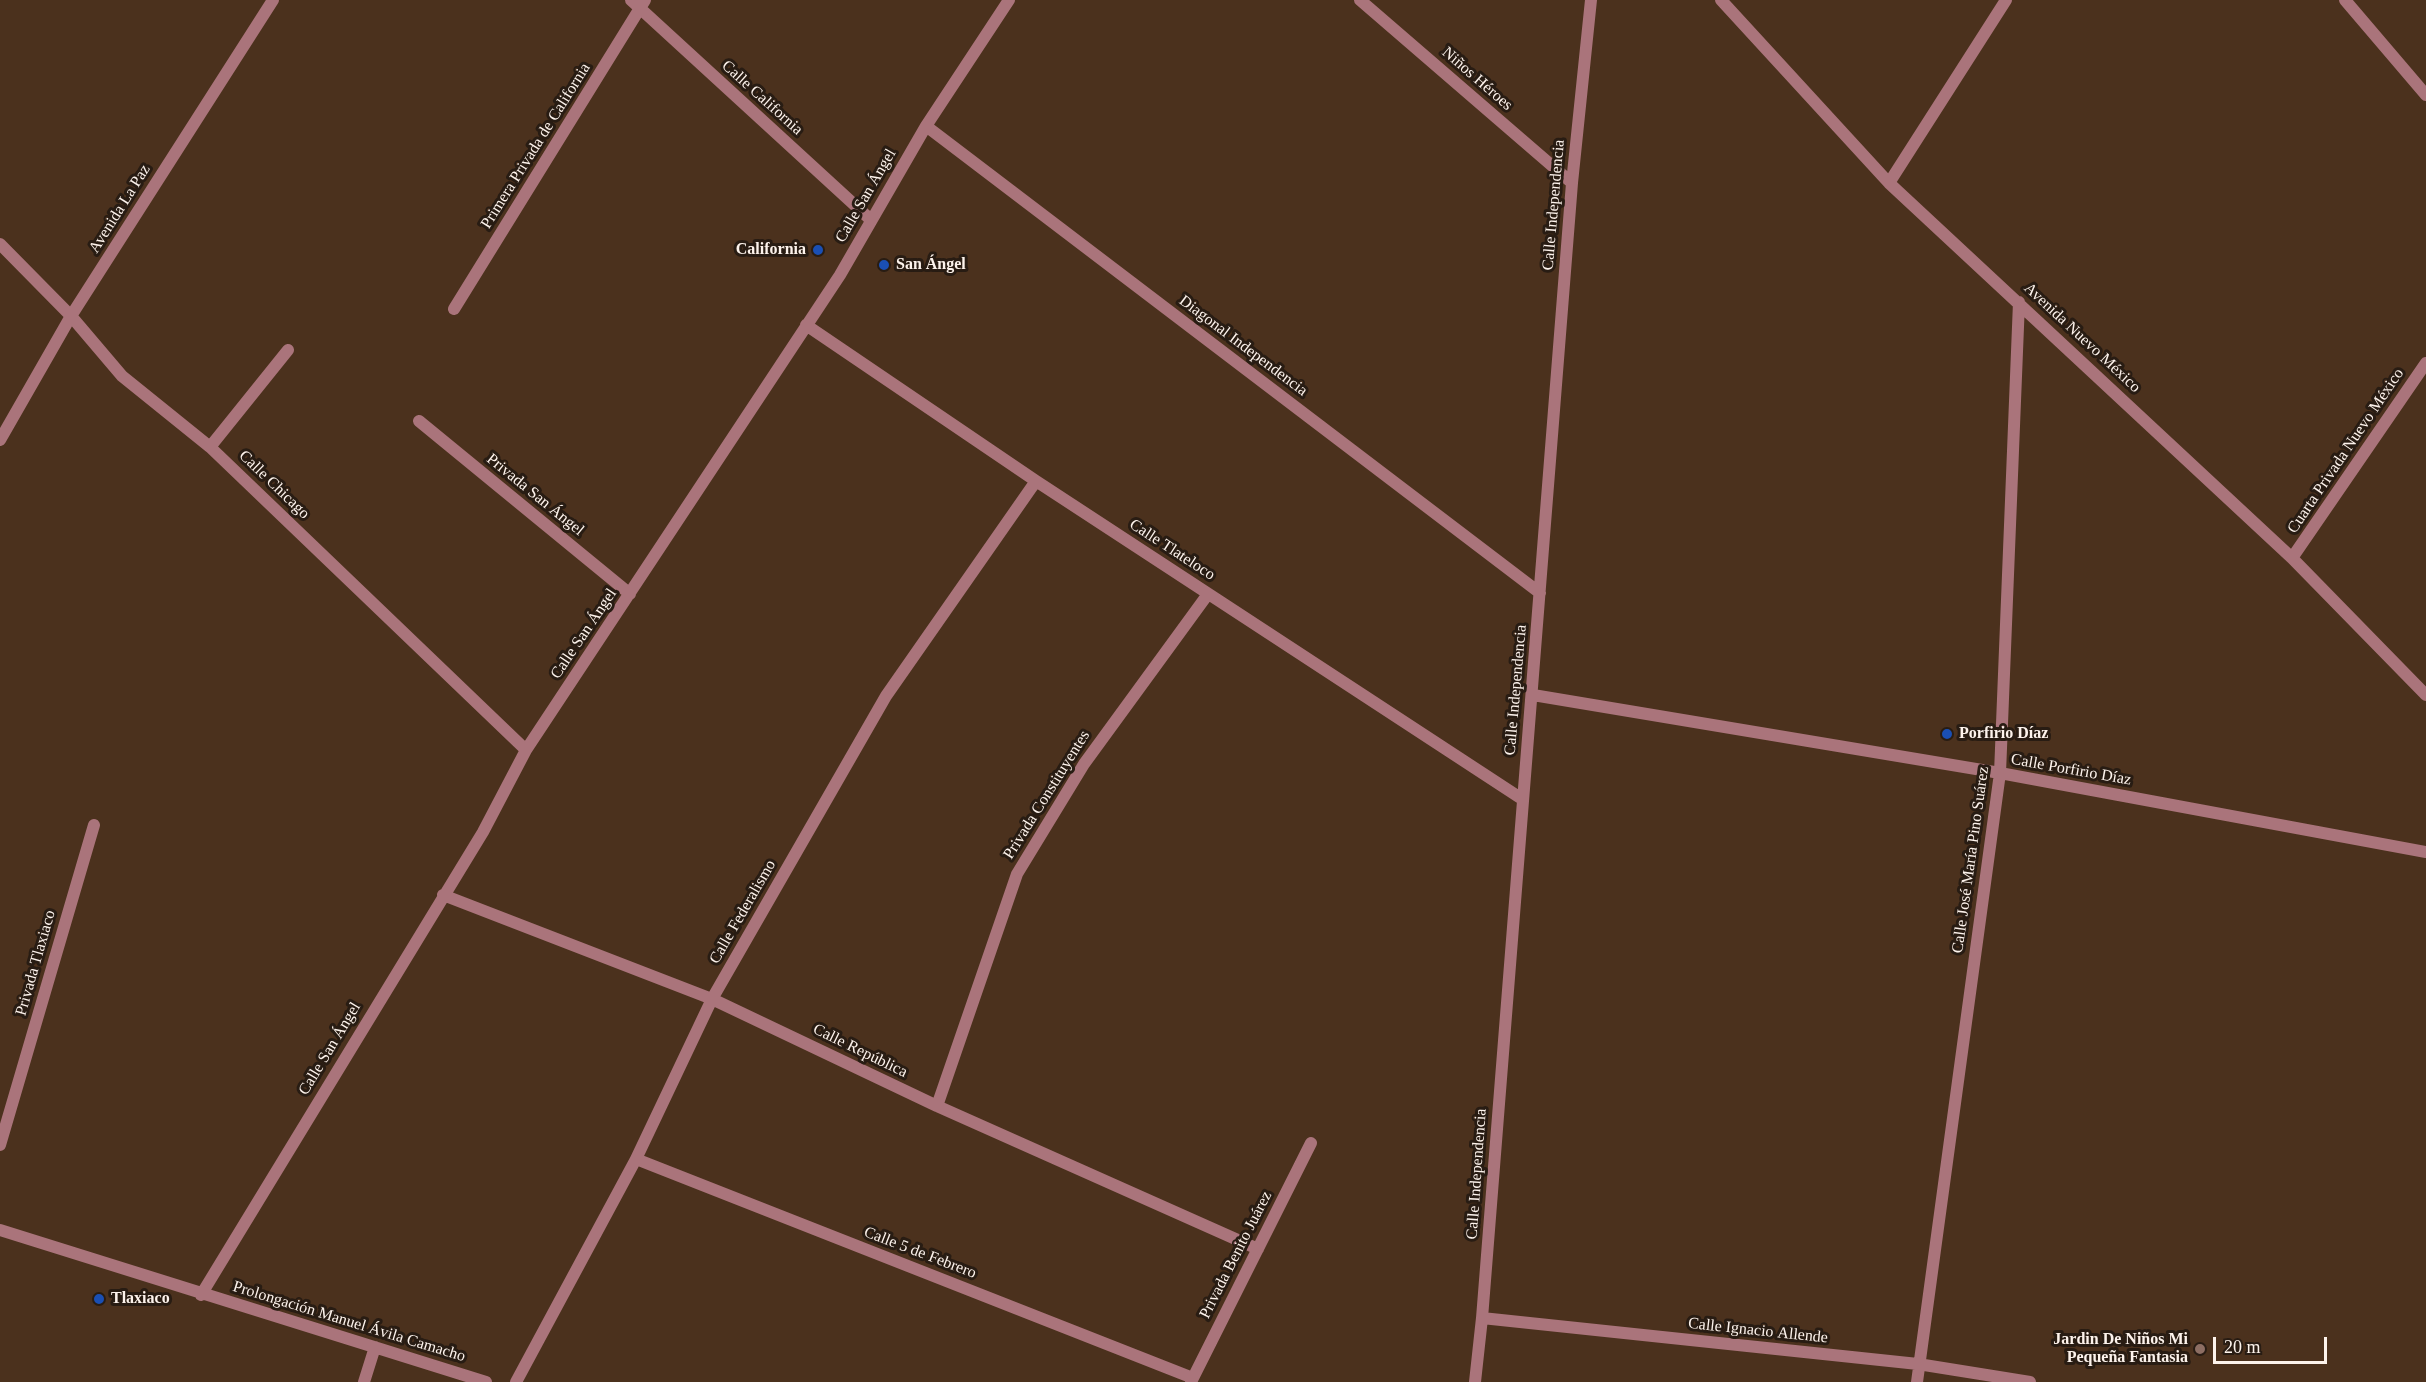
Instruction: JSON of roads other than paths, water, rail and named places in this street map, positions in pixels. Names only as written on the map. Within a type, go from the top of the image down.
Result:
[{"type":"street","name":"Avenida La Paz","points":[[0,440],[71,316],[273,0]]},
{"type":"street","name":"Calle San Ángel","points":[[201,1295],[442,895],[483,832],[526,750],[840,275],[926,126],[1009,0]]},
{"type":"street","name":"Niños Héroes","points":[[1360,0],[1572,183]]},
{"type":"street","name":"Calle Independencia","points":[[1475,1382],[1482,1318],[1522,799],[1533,695],[1572,183],[1591,0]]},
{"type":"street","name":"Avenida Nuevo México","points":[[1721,0],[1889,183],[2292,558],[2426,695]]},
{"type":"street","points":[[1889,183],[2006,0]]},
{"type":"street","points":[[2344,0],[2426,95]]},
{"type":"street","name":"Calle California","points":[[639,3],[871,220]]},
{"type":"street","name":"Primera Privada de California","points":[[454,309],[639,3]]},
{"type":"street","name":"Diagonal Independencia","points":[[926,126],[1540,593]]},
{"type":"street","name":"Calle Chicago","points":[[0,244],[71,316],[122,376],[210,447],[526,750]]},
{"type":"street","name":"Calle José María Pino Suárez","points":[[1917,1382],[2000,773],[2019,302]]},
{"type":"street","name":"Calle Tlateloco","points":[[806,325],[1036,481],[1522,799]]},
{"type":"street","points":[[210,447],[288,350]]},
{"type":"street","name":"Cuarta Privada Nuevo México","points":[[2292,558],[2426,363]]},
{"type":"street","name":"Privada San Ángel","points":[[420,421],[630,594]]},
{"type":"street","name":"Calle Federalismo","points":[[516,1382],[636,1159],[712,999],[886,696],[1036,481]]},
{"type":"street","name":"Privada Constituyentes","points":[[937,1106],[1017,874],[1084,764],[1209,594]]},
{"type":"street","name":"Calle Porfirio Díaz","points":[[1533,695],[2000,773],[2426,852]]},
{"type":"street","name":"Privada Tlaxiaco","points":[[0,1145],[94,825]]},
{"type":"street","name":"Calle República","points":[[442,895],[712,999],[937,1106],[1258,1249]]},
{"type":"street","name":"Privada Benito Juárez","points":[[1192,1380],[1311,1143]]},
{"type":"street","name":"Calle 5 de Febrero","points":[[636,1159],[1192,1380]]},
{"type":"street","points":[[0,1230],[201,1295]]},
{"type":"street","name":"Prolongación Manuel Ávila Camacho","points":[[201,1295],[486,1382]]},
{"type":"street","name":"Calle Ignacio Allende","points":[[1482,1318],[1918,1364],[2030,1382]]},
{"type":"street","points":[[364,1382],[375,1347]]},
{"type":"place","name":"California","points":[[818,250]]},
{"type":"place","name":"San Ángel","points":[[884,265]]},
{"type":"place","name":"Porfirio Díaz","points":[[1947,734]]},
{"type":"place","name":"Tlaxiaco","points":[[99,1299]]},
{"type":"place","name":"Jardin De Niños Mi Pequeña Fantasia","points":[[2200,1349]]}]
